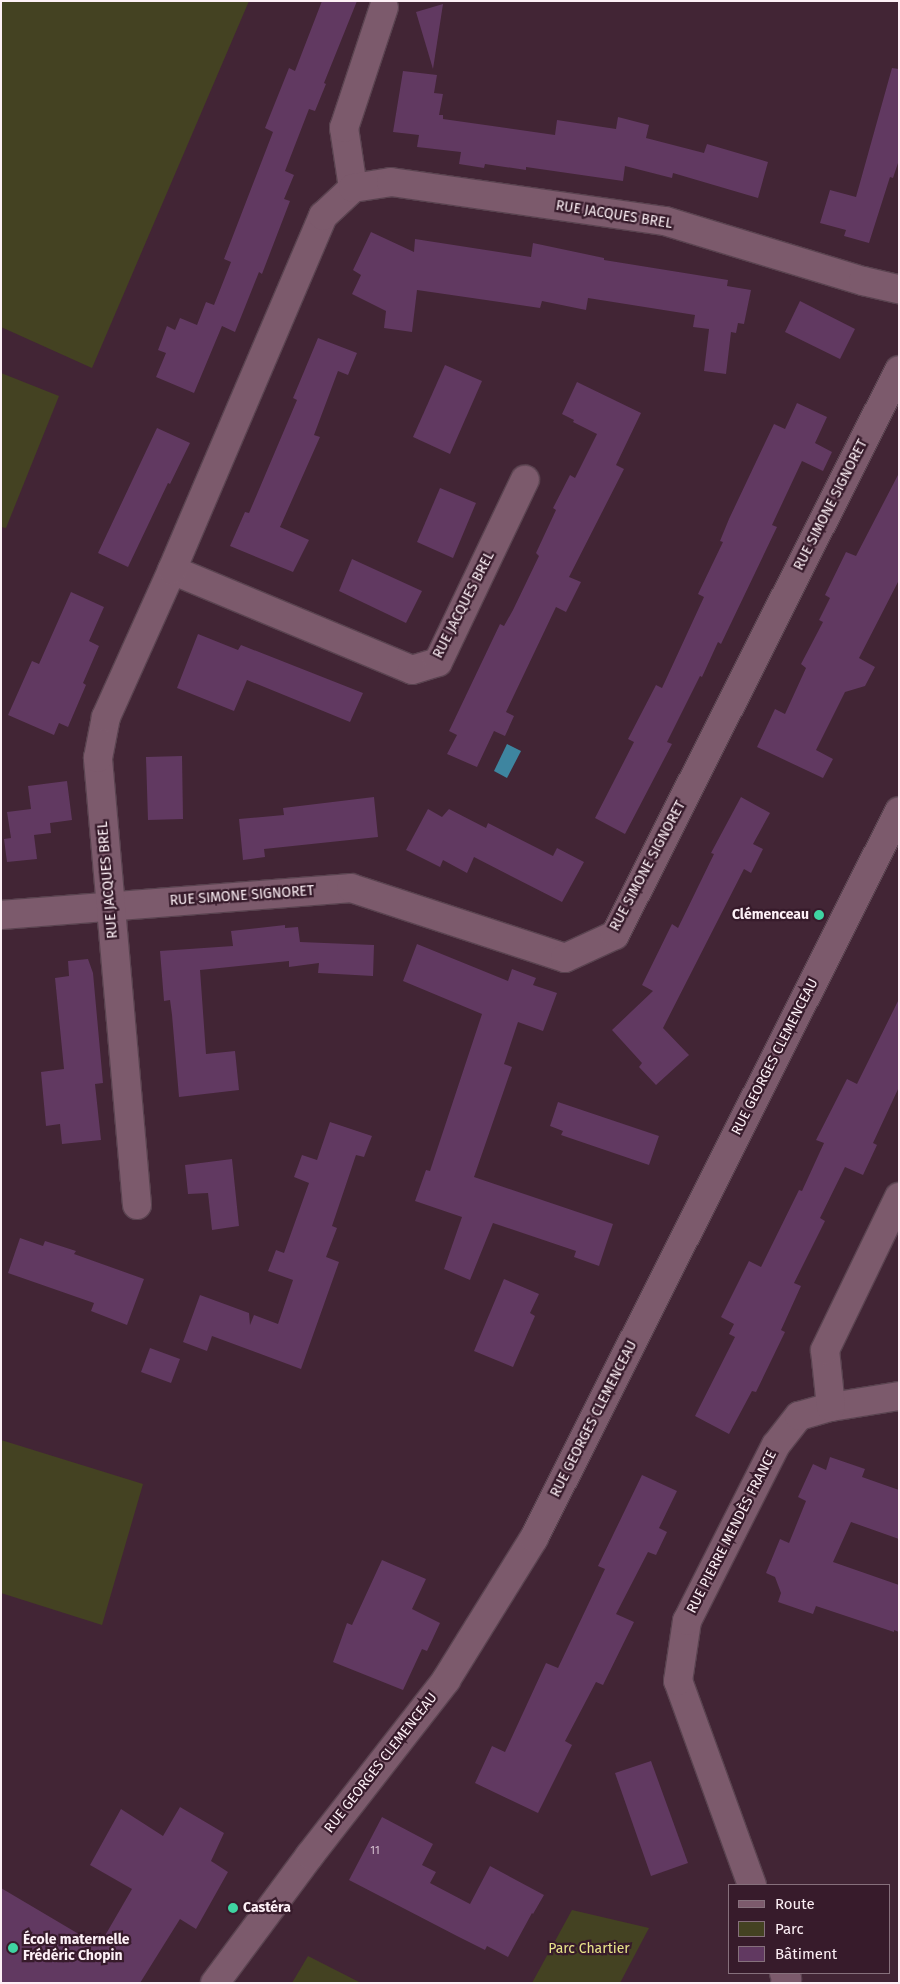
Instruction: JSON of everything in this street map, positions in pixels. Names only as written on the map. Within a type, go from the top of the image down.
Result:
[{"type":"street","points":[[353,188],[344,128],[384,8]]},
{"type":"street","name":"RUE JACQUES BREL","points":[[137,1205],[98,758],[106,717],[172,570],[323,216],[353,188],[391,182],[664,220],[862,281],[899,289]]},
{"type":"street","name":"RUE SIMONE SIGNORET","points":[[1,915],[351,888],[565,958],[615,935],[899,370]]},
{"type":"street","name":"RUE JACQUES BREL","points":[[172,570],[412,670],[438,662],[525,480]]},
{"type":"street","name":"RUE GEORGES CLEMENCEAU","points":[[215,1983],[310,1855],[446,1680],[534,1538],[899,811]]},
{"type":"street","points":[[832,1407],[825,1350],[899,1197]]},
{"type":"street","name":"RUE PIERRE MENDÈS FRANCE","points":[[752,1884],[678,1681],[687,1621],[776,1445],[799,1416],[832,1407],[899,1396]]},
{"type":"green space","points":[[1,1],[249,1],[92,368],[1,327]]},
{"type":"green space","points":[[1,373],[59,396],[6,528],[1,527]]},
{"type":"green space","points":[[1,1440],[143,1484],[102,1625],[1,1593]]},
{"type":"green space","name":"Parc Chartier","points":[[572,1910],[649,1928],[620,1983],[532,1983]]},
{"type":"green space","points":[[308,1956],[361,1983],[292,1983]]},
{"type":"water","points":[[507,744],[521,751],[507,778],[494,771]]},
{"type":"building","points":[[322,1],[357,1],[324,83],[326,84],[315,111],[309,109],[285,171],[294,175],[284,199],[290,201],[262,274],[259,272],[235,332],[222,326],[194,393],[156,377],[166,353],[158,350],[167,326],[175,330],[180,318],[197,325],[206,302],[214,305],[231,262],[224,259],[273,132],[265,128],[289,68],[295,71]]},
{"type":"building","points":[[443,4],[433,69],[416,12]]},
{"type":"building","points":[[892,68],[899,69],[899,160],[893,178],[890,177],[869,243],[844,236],[846,230],[820,223],[830,190],[856,197]]},
{"type":"building","points":[[403,71],[437,75],[434,93],[443,94],[439,115],[443,115],[443,119],[555,135],[557,120],[616,129],[618,117],[649,125],[646,138],[704,153],[707,144],[768,162],[758,198],[673,173],[672,178],[625,166],[623,181],[526,167],[526,170],[485,164],[484,168],[459,164],[461,152],[417,147],[419,135],[393,132]]},
{"type":"building","points":[[371,232],[414,252],[415,239],[531,257],[533,243],[604,258],[604,260],[728,280],[727,286],[751,290],[744,324],[738,323],[736,333],[731,332],[726,374],[704,371],[709,329],[693,327],[695,315],[588,298],[586,310],[542,301],[540,308],[417,290],[412,332],[384,328],[386,311],[352,294],[361,275],[353,270]]},
{"type":"building","points":[[800,301],[855,329],[840,359],[785,332]]},
{"type":"building","points":[[318,338],[357,353],[348,375],[338,371],[314,435],[320,437],[280,527],[309,540],[293,572],[230,546],[245,512],[249,513],[297,400],[293,398]]},
{"type":"building","points":[[445,365],[482,381],[450,454],[413,437]]},
{"type":"building","points":[[577,382],[641,413],[616,465],[624,469],[569,577],[581,582],[566,612],[556,607],[506,712],[514,716],[505,736],[494,731],[477,767],[447,754],[457,735],[449,731],[500,624],[504,626],[539,556],[536,553],[556,510],[553,508],[570,475],[575,478],[597,434],[562,414]]},
{"type":"building","points":[[797,403],[827,417],[815,443],[832,452],[823,471],[802,461],[772,525],[777,527],[721,644],[718,642],[702,677],[700,676],[667,742],[672,744],[625,834],[595,818],[634,742],[628,739],[656,685],[662,688],[704,597],[698,594],[723,542],[720,541],[729,519],[774,424],[785,429]]},
{"type":"building","points":[[157,428],[190,443],[170,484],[168,483],[128,567],[98,553]]},
{"type":"building","points":[[899,473],[899,580],[859,658],[875,667],[865,686],[845,692],[816,750],[833,759],[823,778],[757,747],[775,709],[785,714],[806,668],[801,664],[823,622],[819,620],[830,598],[825,595],[846,552],[856,556]]},
{"type":"building","points":[[440,488],[476,503],[453,558],[417,542]]},
{"type":"building","points":[[352,559],[422,591],[406,623],[339,591]]},
{"type":"building","points":[[71,592],[104,607],[89,641],[99,646],[83,683],[86,685],[68,727],[59,723],[54,735],[8,715],[32,661],[39,664]]},
{"type":"building","points":[[198,634],[238,650],[241,645],[363,693],[350,722],[247,680],[234,711],[177,688]]},
{"type":"building","points":[[182,756],[183,819],[148,820],[146,757]]},
{"type":"building","points":[[67,781],[72,820],[50,823],[51,833],[34,835],[37,859],[7,862],[4,839],[11,838],[7,812],[31,809],[28,786]]},
{"type":"building","points":[[374,797],[378,837],[264,849],[265,857],[243,860],[239,819],[284,815],[283,808]]},
{"type":"building","points":[[741,797],[770,813],[753,844],[763,849],[751,873],[744,869],[663,1028],[689,1055],[656,1085],[639,1067],[642,1063],[612,1030],[653,991],[642,985],[672,924],[678,928],[714,854],[711,853]]},
{"type":"building","points":[[428,809],[442,817],[449,809],[486,828],[488,823],[553,856],[557,848],[584,862],[562,902],[474,857],[467,873],[443,860],[440,867],[406,850]]},
{"type":"building","points":[[285,925],[285,928],[298,927],[300,942],[374,945],[373,976],[318,973],[319,963],[289,967],[289,961],[200,970],[206,1054],[235,1051],[239,1090],[179,1097],[172,1015],[170,1000],[164,1001],[160,951],[233,946],[231,931]]},
{"type":"building","points":[[417,944],[508,981],[512,969],[536,978],[533,985],[557,993],[543,1031],[518,1022],[504,1064],[512,1067],[474,1177],[613,1224],[599,1266],[574,1257],[576,1251],[493,1223],[470,1280],[444,1269],[462,1217],[415,1201],[426,1170],[430,1171],[482,1014],[403,981]]},
{"type":"building","points":[[88,959],[93,973],[103,1083],[95,1084],[101,1140],[62,1144],[60,1124],[46,1126],[41,1072],[64,1069],[55,978],[69,976],[68,961]]},
{"type":"building","points":[[899,999],[899,1087],[873,1143],[877,1145],[863,1175],[845,1167],[820,1218],[825,1221],[794,1283],[801,1286],[781,1330],[785,1332],[756,1392],[752,1391],[729,1434],[695,1416],[735,1337],[729,1334],[734,1324],[721,1317],[749,1261],[761,1267],[799,1190],[802,1191],[824,1143],[816,1140],[847,1079],[857,1084]]},
{"type":"building","points":[[558,1102],[659,1136],[649,1165],[561,1135],[563,1131],[550,1126]]},
{"type":"building","points":[[330,1122],[372,1136],[364,1157],[356,1155],[332,1226],[337,1228],[326,1257],[339,1262],[301,1369],[212,1336],[207,1351],[183,1342],[200,1295],[249,1313],[250,1325],[254,1315],[278,1324],[293,1280],[268,1271],[276,1250],[284,1253],[309,1183],[294,1177],[302,1155],[317,1160]]},
{"type":"building","points":[[232,1159],[239,1226],[212,1230],[208,1193],[188,1194],[185,1165]]},
{"type":"building","points":[[20,1238],[43,1246],[45,1241],[76,1251],[74,1254],[144,1279],[127,1325],[91,1311],[94,1303],[8,1273]]},
{"type":"building","points":[[504,1279],[539,1294],[530,1313],[535,1316],[513,1367],[474,1351]]},
{"type":"building","points":[[150,1348],[180,1359],[171,1383],[141,1372]]},
{"type":"building","points":[[830,1457],[865,1469],[862,1477],[899,1490],[899,1539],[851,1522],[833,1562],[899,1585],[899,1632],[816,1606],[813,1614],[778,1602],[781,1593],[775,1577],[766,1573],[780,1539],[789,1543],[806,1501],[798,1497],[813,1464],[826,1470]]},
{"type":"building","points":[[642,1475],[677,1491],[659,1528],[667,1532],[656,1555],[648,1552],[616,1614],[634,1622],[603,1685],[596,1682],[565,1741],[572,1745],[538,1813],[475,1783],[492,1746],[505,1752],[546,1663],[558,1668],[605,1569],[598,1566]]},
{"type":"building","points":[[382,1560],[426,1579],[412,1609],[440,1623],[427,1651],[422,1649],[403,1690],[333,1662],[347,1623],[352,1625]]},
{"type":"building","points":[[651,1761],[688,1863],[651,1876],[615,1773]]},
{"type":"building","points":[[180,1807],[224,1833],[211,1861],[228,1872],[196,1929],[180,1919],[140,1983],[1,1983],[1,1888],[99,1946],[132,1889],[90,1865],[121,1809],[163,1836]]},
{"type":"building","points":[[382,1817],[433,1844],[422,1865],[436,1872],[430,1883],[470,1904],[490,1866],[544,1895],[508,1957],[487,1946],[485,1950],[349,1880]]},
{"type":"place","name":"Clémenceau","points":[[819,915]]},
{"type":"place","name":"Castéra","points":[[233,1908]]},
{"type":"place","name":"École maternelle Frédéric Chopin","points":[[13,1948]]}]
